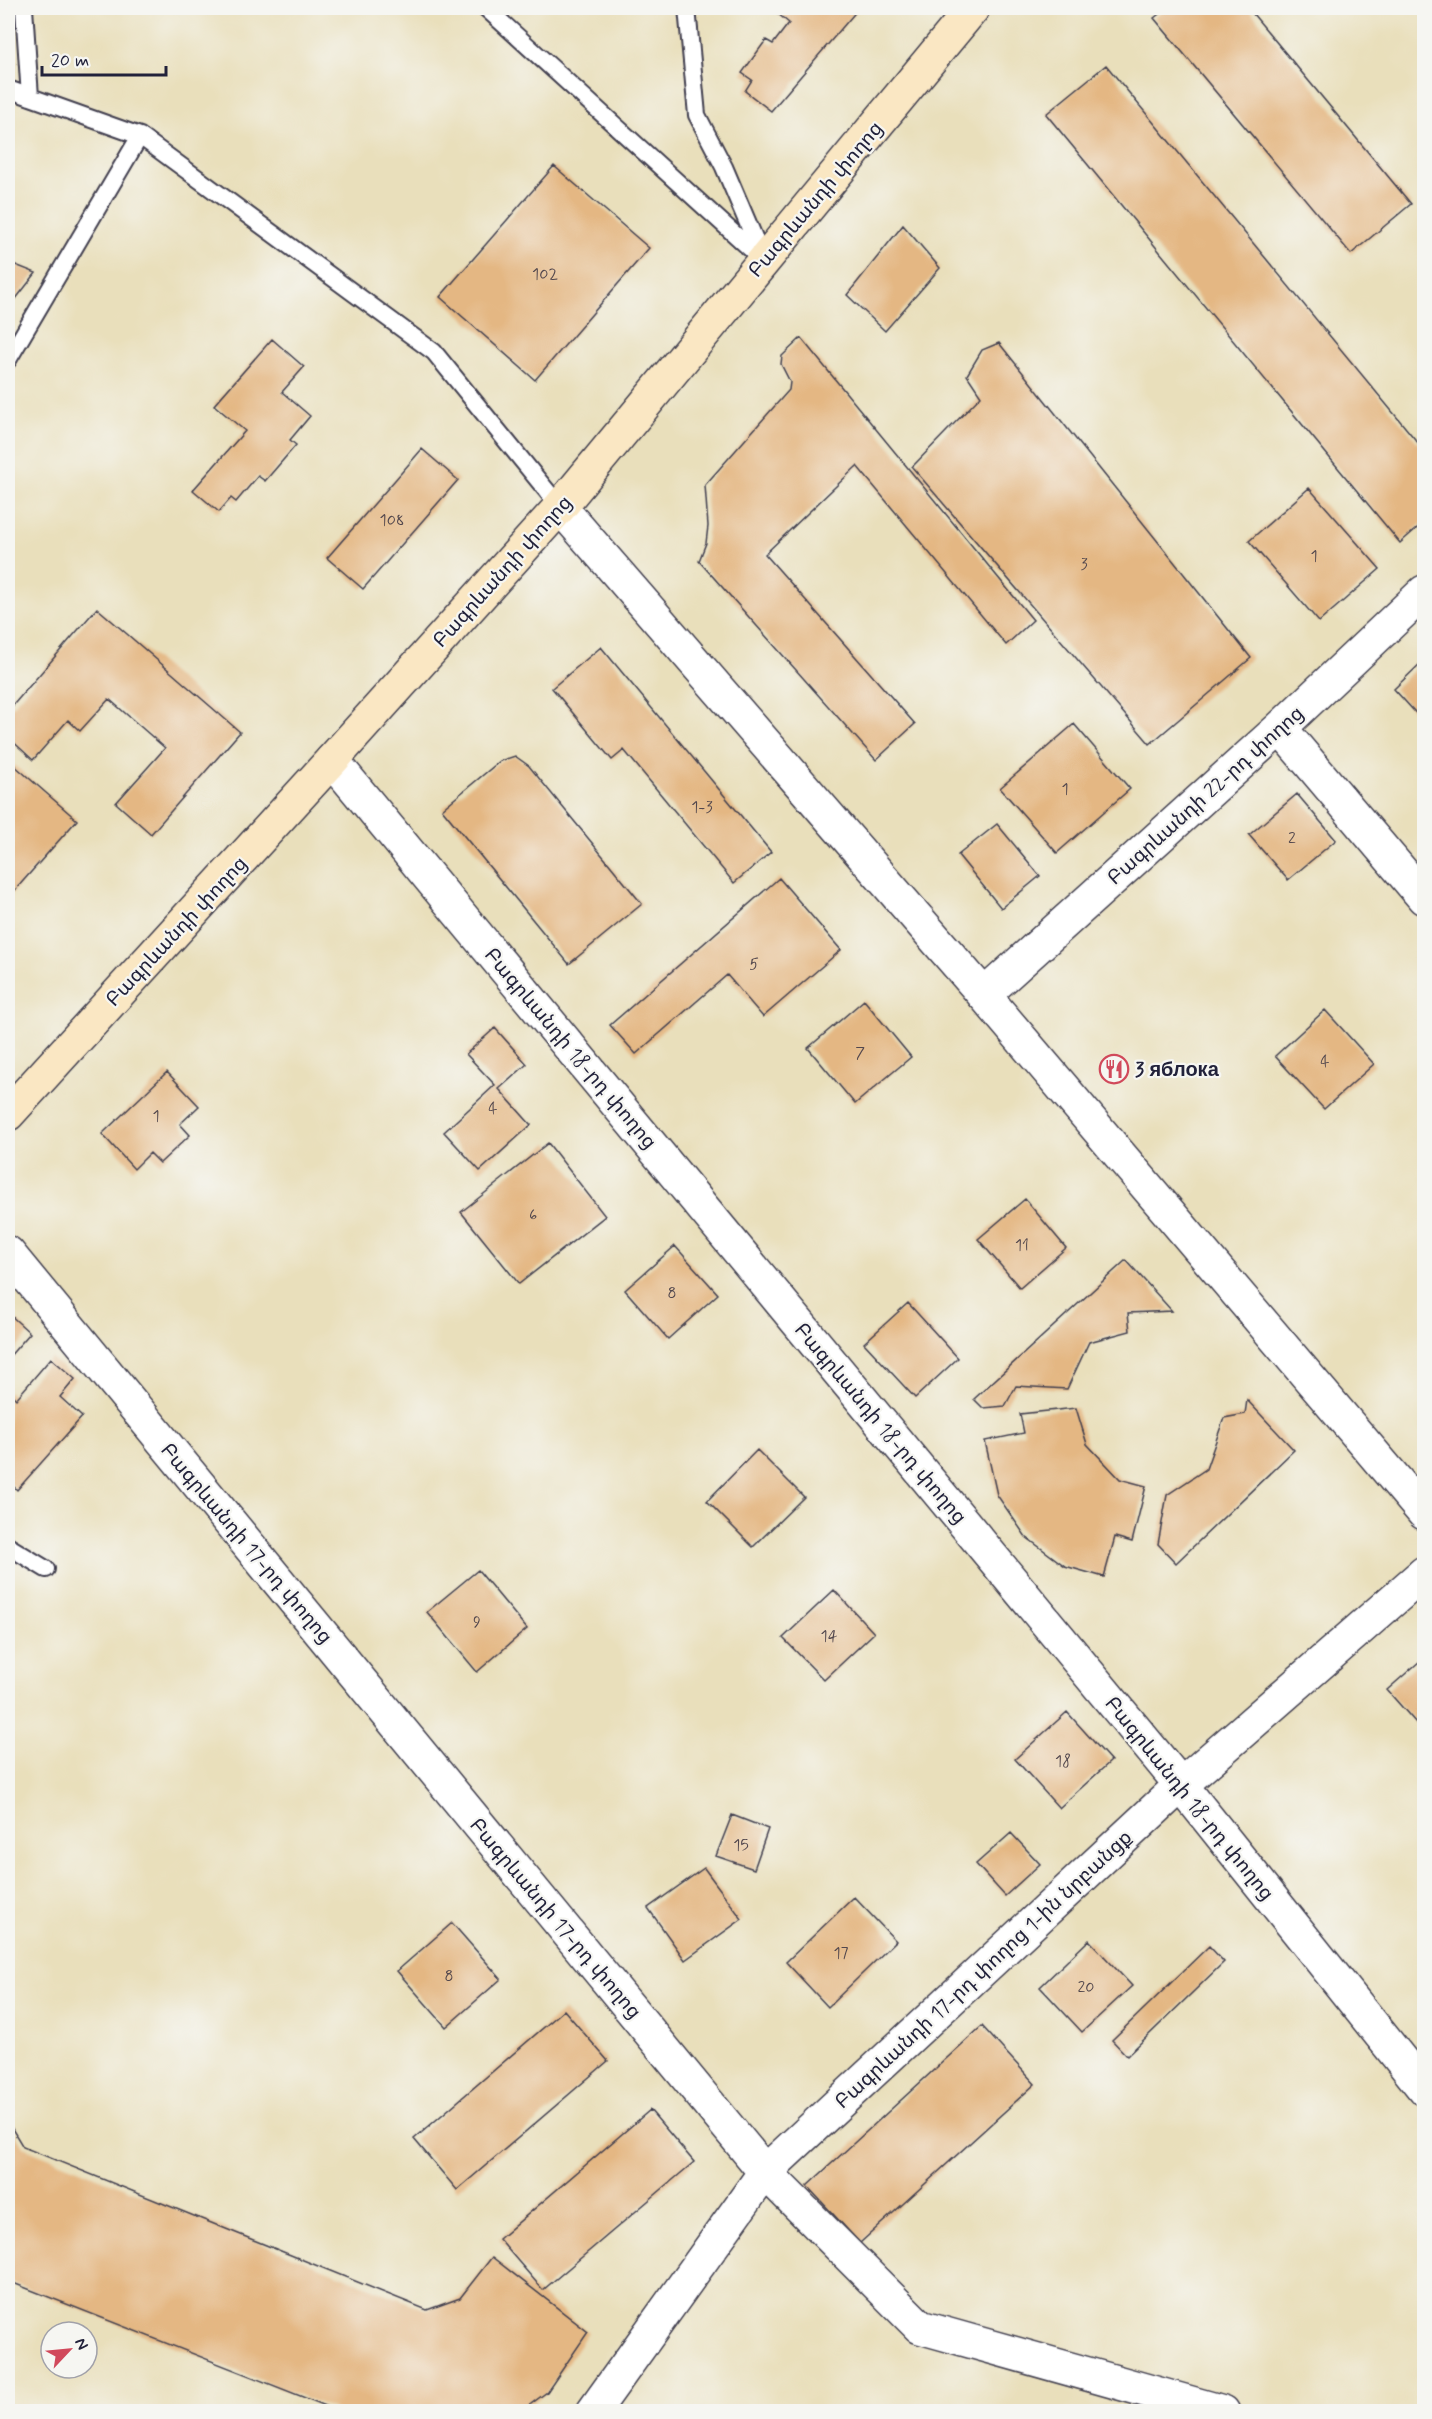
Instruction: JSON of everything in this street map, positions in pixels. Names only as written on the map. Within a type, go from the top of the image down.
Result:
[{"type":"main road","name":"Բագրևանդի փողոց","points":[[9,1110],[332,760],[560,507],[974,8]]},
{"type":"street","points":[[560,507],[984,995],[1425,1513]]},
{"type":"street","name":"Բագրևանդի 22-րդ փողոց","points":[[984,995],[1280,728],[1425,592]]},
{"type":"street","points":[[1280,728],[1425,898]]},
{"type":"street","name":"Բագրևանդի 18-րդ փողոց","points":[[332,760],[1181,1785],[1425,2089]]},
{"type":"street","name":"Բագրևանդի 17-րդ փողոց","points":[[8,1253],[765,2172],[920,2327],[1223,2412]]},
{"type":"street","name":"Բագրևանդի 17-րդ փողոց 1-ին նրբանցք","points":[[593,2412],[765,2172],[1181,1785],[1425,1573]]},
{"type":"lane","points":[[24,8],[30,97]]},
{"type":"lane","points":[[486,8],[764,261]]},
{"type":"lane","points":[[687,8],[697,115],[724,166],[764,261]]},
{"type":"lane","points":[[8,88],[140,136],[434,352],[560,507]]},
{"type":"lane","points":[[8,360],[140,136]]},
{"type":"lane","points":[[8,1546],[46,1569]]},
{"type":"building","points":[[771,8],[859,8],[771,111],[745,91],[752,80],[742,73],[766,40],[773,44],[789,23]]},
{"type":"building","points":[[1167,8],[1248,8],[1411,204],[1351,254],[1154,18]]},
{"type":"building","points":[[1106,65],[1424,450],[1424,522],[1400,543],[1046,114]]},
{"type":"building","points":[[554,166],[649,248],[535,380],[440,297]]},
{"type":"building","points":[[903,225],[940,268],[885,331],[847,295]]},
{"type":"building","points":[[8,262],[36,273],[15,300],[8,299]]},
{"type":"building","points":[[801,338],[1033,620],[1006,645],[857,466],[765,554],[915,724],[876,760],[699,561],[706,543],[708,526],[705,485],[789,390],[790,382],[781,364],[782,356]]},
{"type":"building","points":[[272,339],[304,367],[282,392],[310,416],[290,440],[296,445],[265,481],[258,476],[236,502],[231,498],[219,512],[193,490],[245,431],[214,405]]},
{"type":"building","points":[[999,343],[1251,658],[1150,744],[912,467],[981,396],[967,375],[982,350]]},
{"type":"building","points":[[422,449],[458,480],[363,589],[327,558]]},
{"type":"building","points":[[1309,488],[1380,569],[1319,622],[1249,541]]},
{"type":"building","points":[[97,608],[240,732],[151,834],[116,803],[165,748],[109,699],[80,731],[68,720],[33,760],[8,737],[8,711]]},
{"type":"building","points":[[601,647],[771,852],[734,883],[624,750],[612,760],[552,688]]},
{"type":"building","points":[[1424,660],[1424,722],[1394,689]]},
{"type":"building","points":[[1074,724],[1130,789],[1057,853],[1000,788]]},
{"type":"building","points":[[515,756],[529,766],[642,904],[569,964],[442,809],[500,761]]},
{"type":"building","points":[[14,765],[77,820],[8,898],[8,772]]},
{"type":"building","points":[[1297,794],[1336,840],[1288,880],[1249,835]]},
{"type":"building","points":[[997,824],[1040,876],[1001,908],[958,855]]},
{"type":"building","points":[[779,878],[841,950],[763,1017],[727,975],[636,1054],[610,1025]]},
{"type":"building","points":[[864,1000],[911,1057],[855,1104],[808,1048]]},
{"type":"building","points":[[1325,1010],[1374,1064],[1324,1109],[1275,1056]]},
{"type":"building","points":[[495,1028],[527,1064],[499,1089],[531,1125],[480,1171],[444,1132],[495,1085],[466,1054]]},
{"type":"building","points":[[167,1072],[199,1106],[180,1124],[190,1135],[160,1163],[150,1153],[134,1169],[102,1134]]},
{"type":"building","points":[[548,1143],[605,1216],[519,1284],[461,1212]]},
{"type":"building","points":[[1025,1199],[1066,1248],[1020,1288],[978,1239]]},
{"type":"building","points":[[675,1246],[718,1294],[668,1339],[625,1290]]},
{"type":"building","points":[[1126,1260],[1172,1311],[1128,1313],[1130,1331],[1089,1342],[1067,1389],[1016,1386],[1005,1406],[983,1408],[974,1399]]},
{"type":"building","points":[[908,1303],[958,1358],[915,1398],[864,1343]]},
{"type":"building","points":[[8,1313],[30,1333],[8,1358]]},
{"type":"building","points":[[51,1358],[75,1379],[60,1397],[82,1417],[17,1490],[8,1481],[8,1391],[16,1399]]},
{"type":"building","points":[[1247,1400],[1294,1450],[1176,1563],[1158,1544],[1167,1495],[1206,1469],[1224,1418],[1245,1414]]},
{"type":"building","points":[[1076,1408],[1087,1444],[1120,1479],[1146,1486],[1132,1542],[1115,1537],[1104,1577],[1065,1566],[1026,1537],[997,1495],[985,1441],[1024,1433],[1020,1414]]},
{"type":"building","points":[[757,1450],[804,1497],[753,1547],[707,1501]]},
{"type":"building","points":[[478,1570],[527,1629],[477,1672],[427,1612]]},
{"type":"building","points":[[834,1590],[874,1633],[824,1680],[783,1638]]},
{"type":"building","points":[[1420,1661],[1424,1666],[1424,1732],[1387,1690]]},
{"type":"building","points":[[1067,1712],[1111,1761],[1059,1808],[1015,1759]]},
{"type":"building","points":[[732,1815],[768,1829],[754,1869],[716,1856]]},
{"type":"building","points":[[1011,1833],[1040,1864],[1005,1896],[976,1864]]},
{"type":"building","points":[[704,1868],[742,1919],[685,1960],[648,1908]]},
{"type":"building","points":[[854,1897],[896,1941],[828,2007],[786,1962]]},
{"type":"building","points":[[452,1923],[501,1979],[446,2027],[397,1971]]},
{"type":"building","points":[[1089,1940],[1132,1986],[1082,2032],[1040,1987]]},
{"type":"building","points":[[1209,1946],[1224,1962],[1127,2056],[1112,2040]]},
{"type":"building","points":[[564,2010],[608,2061],[457,2190],[414,2139]]},
{"type":"building","points":[[982,2026],[1035,2084],[860,2243],[807,2186]]},
{"type":"building","points":[[650,2110],[694,2162],[543,2290],[499,2239]]},
{"type":"building","points":[[8,2122],[23,2147],[427,2310],[460,2298],[492,2257],[588,2332],[547,2392],[520,2412],[341,2412],[8,2281]]},
{"type":"place","name":"3 яблока","points":[[1114,1069]]}]
